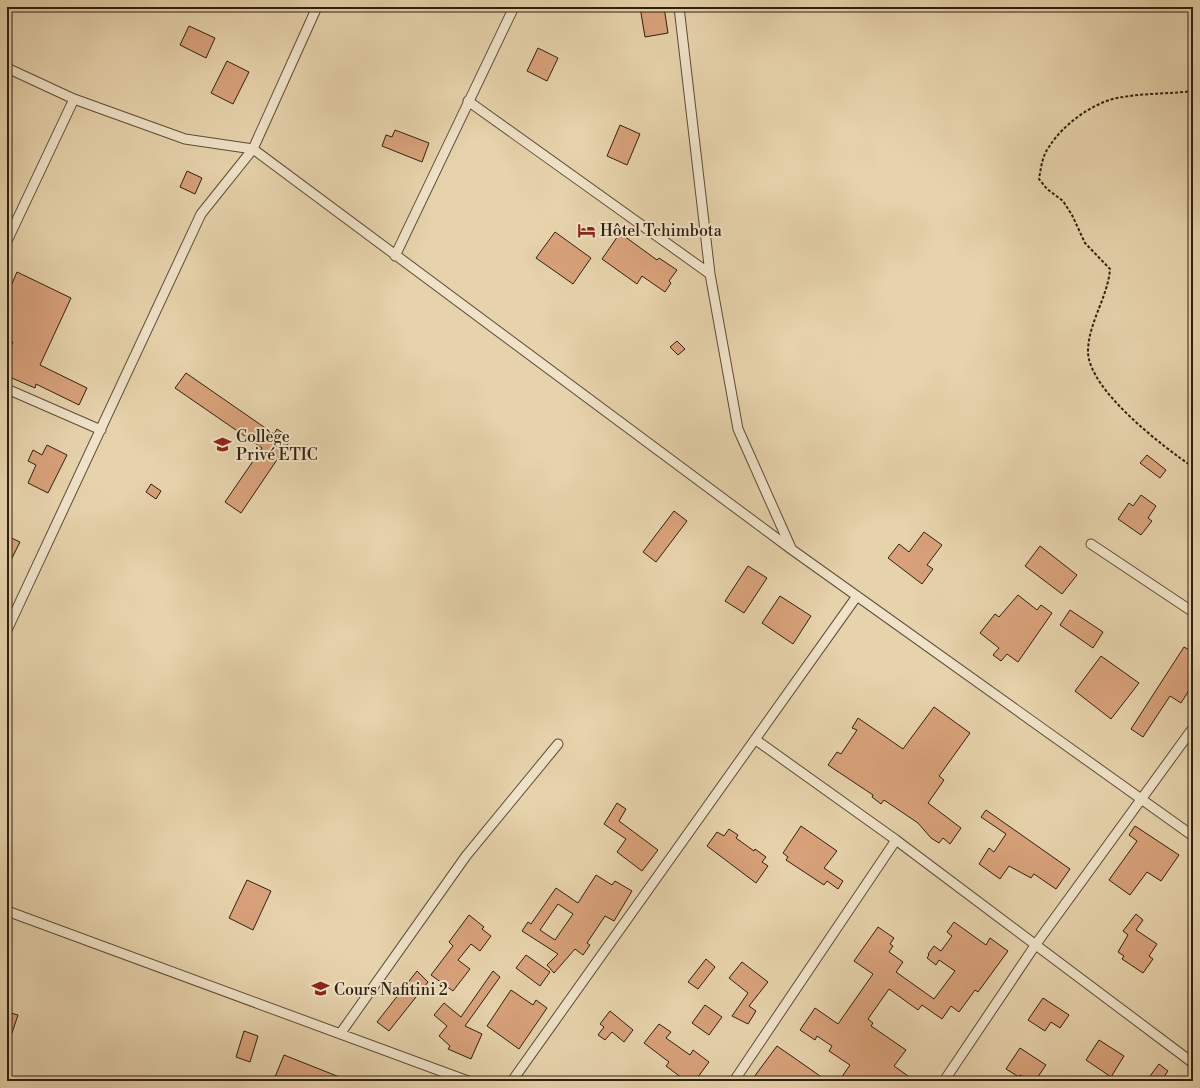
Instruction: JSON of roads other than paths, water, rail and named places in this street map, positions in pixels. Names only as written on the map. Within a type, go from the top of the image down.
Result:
[{"type":"street","points":[[7,630],[201,214],[253,149],[316,7]]},
{"type":"street","points":[[395,256],[514,7]]},
{"type":"street","points":[[679,7],[710,274],[738,429],[791,549]]},
{"type":"street","points":[[7,68],[74,99],[185,139],[253,149],[791,549],[1193,836]]},
{"type":"street","points":[[7,241],[74,99]]},
{"type":"street","points":[[468,101],[710,274]]},
{"type":"street","points":[[7,389],[101,430]]},
{"type":"street","points":[[1091,544],[1193,612]]},
{"type":"street","points":[[512,1081],[857,596]]},
{"type":"street","points":[[944,1081],[1036,944],[1193,728]]},
{"type":"street","points":[[756,740],[896,840],[1193,1063]]},
{"type":"street","points":[[340,1034],[466,856],[558,744]]},
{"type":"street","points":[[734,1081],[896,840]]},
{"type":"street","points":[[7,911],[468,1081]]},
{"type":"place","name":"Hôtel Tchimbota","points":[[587,230]]},
{"type":"place","name":"Collège Privé ETIC","points":[[223,445]]},
{"type":"place","name":"Cours Nafitini 2","points":[[321,989]]}]
